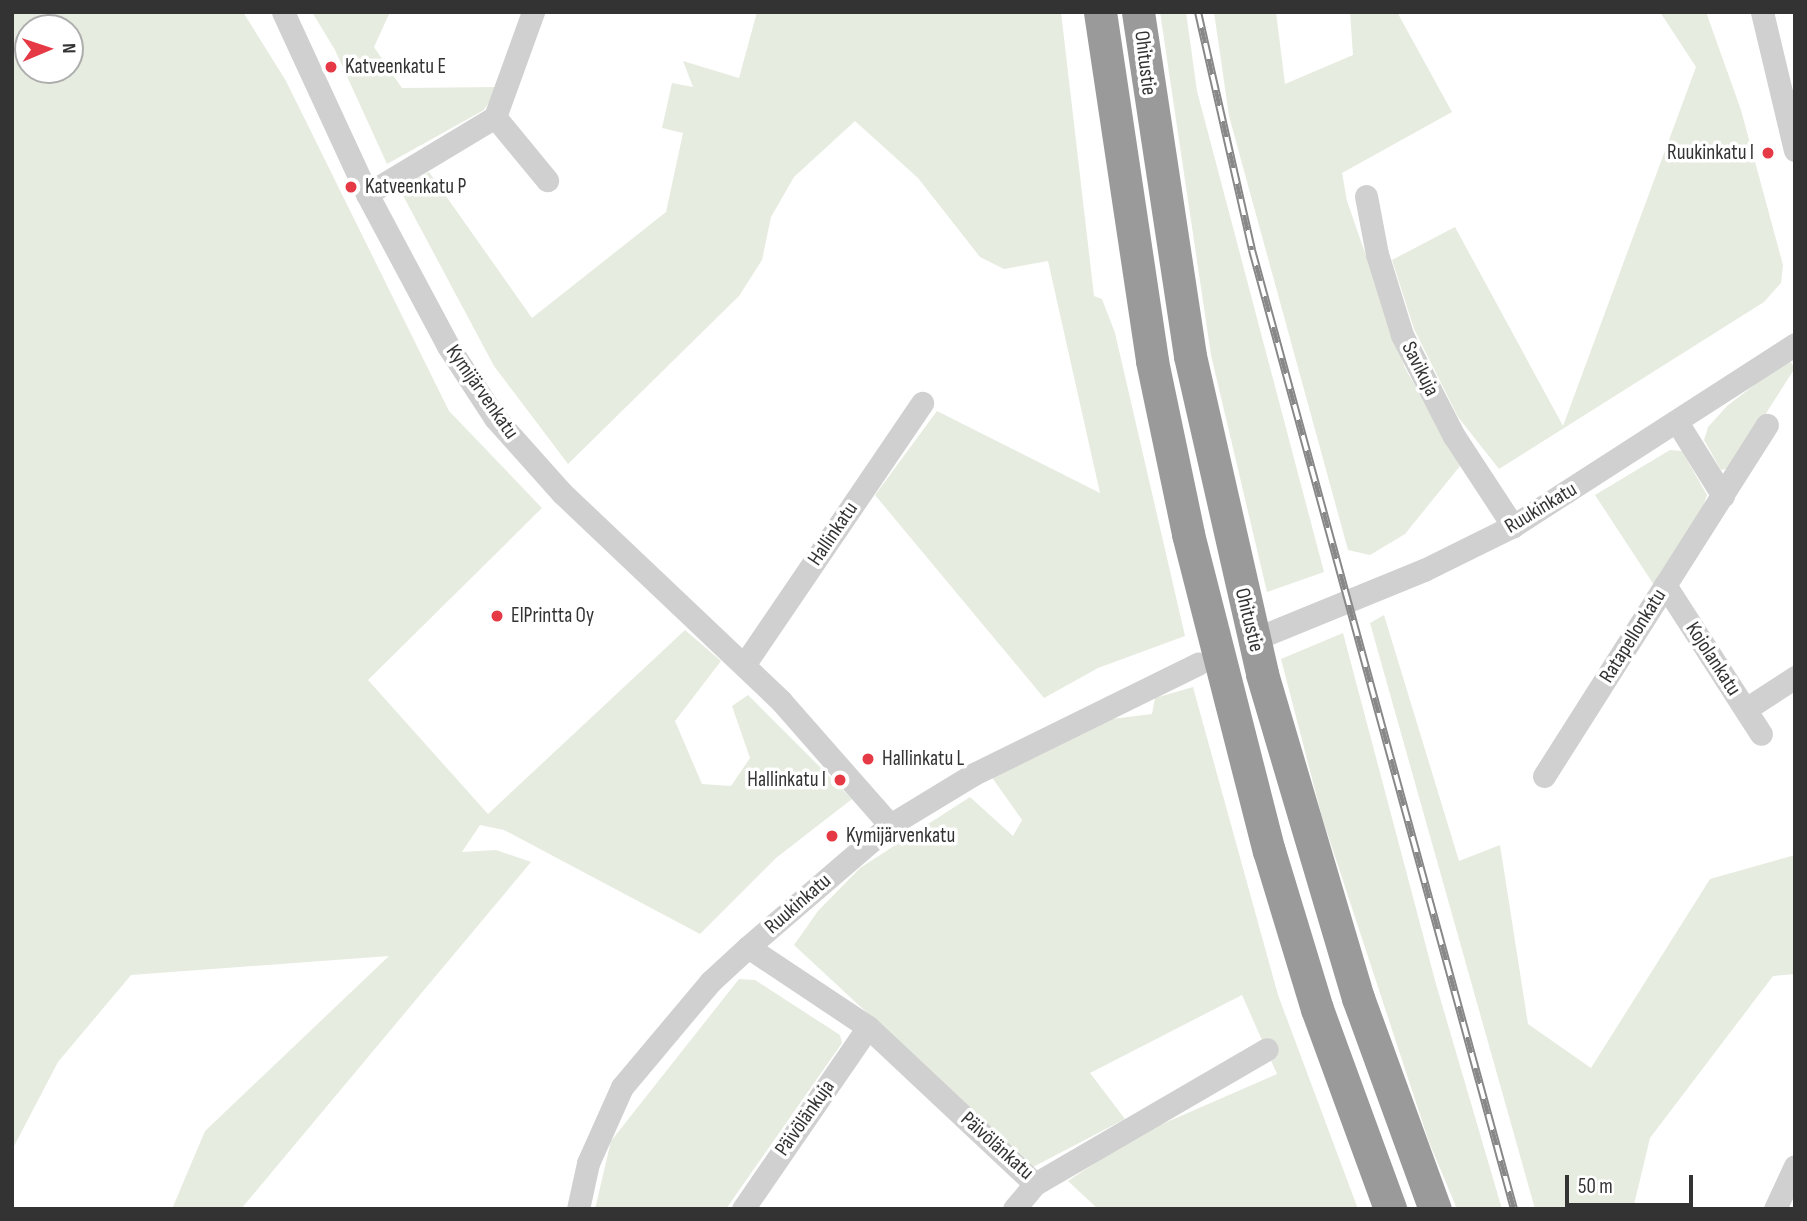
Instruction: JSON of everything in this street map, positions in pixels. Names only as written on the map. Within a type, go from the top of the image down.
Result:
[{"type":"highway","name":"Ohitustie","points":[[1100,12],[1152,361],[1188,534],[1269,851],[1317,1009],[1390,1209]]},
{"type":"highway","name":"Ohitustie","points":[[1139,12],[1190,356],[1262,674],[1358,998],[1435,1209]]},
{"type":"street","name":"Kymijärvenkatu","points":[[283,12],[367,194],[448,346],[495,418],[562,493],[744,665],[842,766],[890,825]]},
{"type":"street","points":[[367,194],[495,117],[533,12]]},
{"type":"street","points":[[1762,12],[1795,150]]},
{"type":"street","points":[[495,117],[547,180]]},
{"type":"street","name":"Savikuja","points":[[1366,196],[1377,254],[1402,335],[1454,436],[1513,526]]},
{"type":"street","name":"Ruukinkatu","points":[[1267,634],[1424,570],[1513,526],[1795,344]]},
{"type":"street","name":"Hallinkatu","points":[[744,665],[922,403]]},
{"type":"street","points":[[1676,422],[1723,496]]},
{"type":"street","name":"Ratapellonkatu","points":[[1544,776],[1768,425]]},
{"type":"street","name":"Kojolankatu","points":[[1665,585],[1761,734]]},
{"type":"street","name":"Ruukinkatu","points":[[578,1209],[588,1163],[622,1087],[710,982],[748,947],[890,825],[974,774],[1198,664]]},
{"type":"street","points":[[1746,709],[1795,677]]},
{"type":"street","name":"Päivölänkatu","points":[[748,947],[868,1027],[1035,1184],[1267,1049]]},
{"type":"street","name":"Päivölänkuja","points":[[743,1209],[868,1027]]},
{"type":"street","points":[[1775,1209],[1795,1166]]},
{"type":"street","points":[[1014,1209],[1035,1184]]},
{"type":"shaded area","points":[[12,12],[243,12],[286,81],[449,411],[542,508],[368,680],[488,814],[685,630],[721,661],[675,721],[702,784],[731,786],[750,758],[732,706],[748,695],[852,799],[776,858],[700,934],[504,830],[480,825],[462,852],[496,850],[531,862],[241,1209],[172,1209],[205,1131],[389,956],[131,975],[58,1062],[12,1150]]},
{"type":"shaded area","points":[[312,12],[390,12],[374,47],[402,88],[499,87],[484,110],[387,164],[335,50]]},
{"type":"shaded area","points":[[757,12],[1061,12],[1094,296],[1102,299],[1115,333],[1185,636],[1098,668],[1044,698],[875,495],[937,411],[1100,493],[1048,261],[1004,269],[980,257],[918,178],[855,121],[794,177],[771,217],[762,260],[739,296],[568,464],[494,366],[399,188],[429,172],[532,318],[666,212],[683,133],[662,128],[672,83],[693,87],[683,61],[739,78]]},
{"type":"shaded area","points":[[1160,12],[1186,12],[1197,91],[1324,572],[1267,592],[1211,355]]},
{"type":"shaded area","points":[[1214,12],[1276,12],[1285,84],[1353,55],[1350,12],[1397,12],[1452,112],[1342,173],[1347,201],[1405,368],[1460,466],[1405,534],[1370,555],[1348,550],[1229,116]]},
{"type":"shaded area","points":[[1660,12],[1706,12],[1741,110],[1783,265],[1781,283],[1764,302],[1499,469],[1458,417],[1414,329],[1392,260],[1455,227],[1563,426],[1696,67]]},
{"type":"shaded area","points":[[1788,359],[1795,368],[1731,468],[1721,470],[1704,440],[1708,427],[1727,406]]},
{"type":"shaded area","points":[[1670,450],[1682,451],[1707,495],[1700,516],[1654,585],[1595,495]]},
{"type":"shaded area","points":[[1384,615],[1459,861],[1500,845],[1528,1024],[1591,1068],[1710,879],[1795,855],[1795,974],[1773,976],[1650,1138],[1633,1209],[1535,1209],[1370,623]]},
{"type":"shaded area","points":[[1343,633],[1436,984],[1502,1209],[1457,1209],[1429,1142],[1322,817],[1281,659]]},
{"type":"shaded area","points":[[1193,687],[1278,995],[1358,1209],[1098,1209],[1068,1181],[1137,1135],[1277,1074],[1242,995],[1090,1073],[1125,1119],[1033,1167],[794,945],[818,911],[860,868],[970,797],[1013,836],[1022,820],[991,776],[1095,721],[1152,714],[1155,698]]},
{"type":"shaded area","points":[[739,979],[755,980],[840,1035],[842,1043],[726,1209],[595,1209],[611,1141]]},
{"type":"railway","points":[[1198,12],[1252,250],[1514,1209]]},
{"type":"place","name":"Katveenkatu E","points":[[331,67]]},
{"type":"place","name":"Ruukinkatu I","points":[[1768,153]]},
{"type":"place","name":"Katveenkatu P","points":[[351,187]]},
{"type":"place","name":"ElPrintta Oy","points":[[497,616]]},
{"type":"place","name":"Hallinkatu L","points":[[868,759]]},
{"type":"place","name":"Hallinkatu I","points":[[840,780]]},
{"type":"place","name":"Kymijärvenkatu","points":[[832,836]]}]
